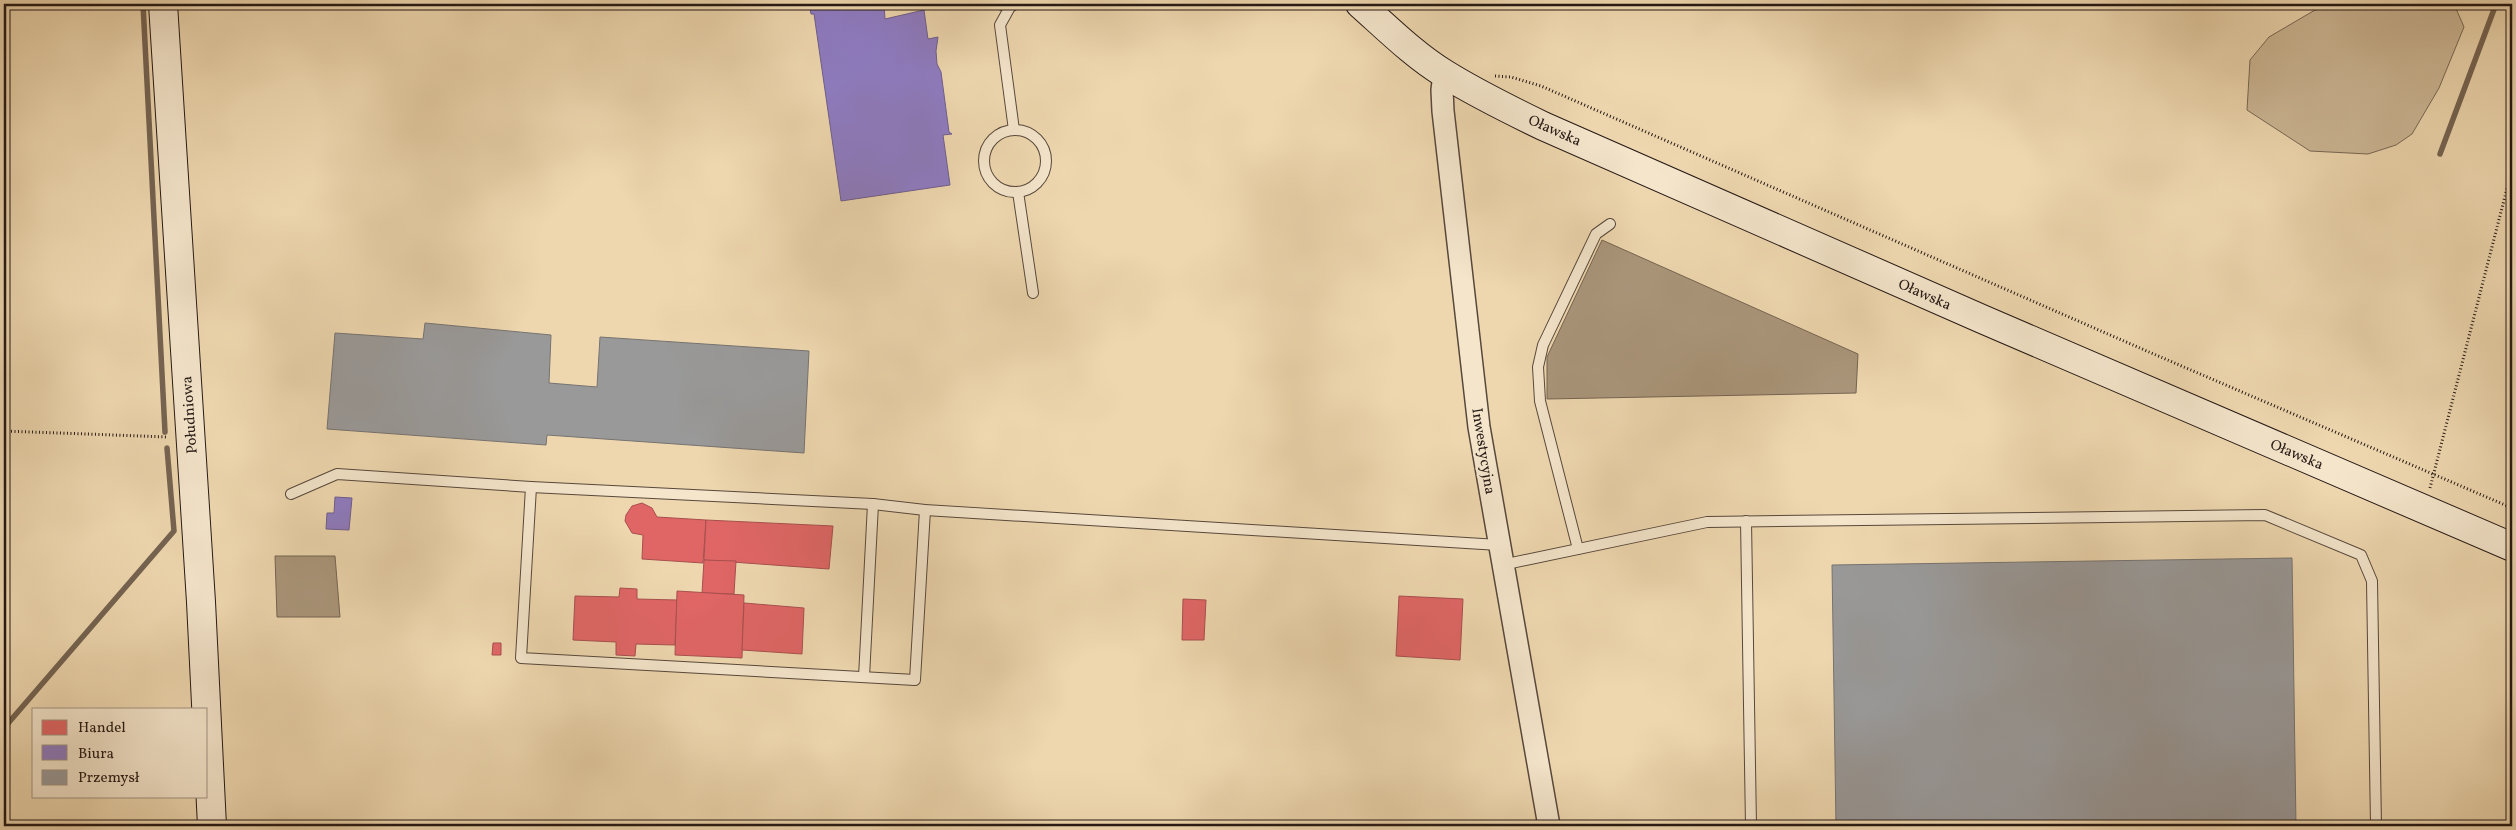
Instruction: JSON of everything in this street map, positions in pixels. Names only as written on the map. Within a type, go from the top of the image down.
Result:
[{"type":"street","name":"Południowa","points":[[163,4],[205,708]]},
{"type":"street","name":"Oławska","points":[[1360,4],[1413,51],[1444,74],[1485,98],[1544,126],[1972,315],[2512,547]]},
{"type":"street","name":"Inwestycyjna","points":[[1444,74],[1442,90],[1443,111],[1479,427],[1500,555],[1550,826]]},
{"type":"street","name":"Południowa","points":[[208,755],[212,826]]},
{"type":"lane","points":[[999,4],[1012,5],[1000,25],[1014,130]]},
{"type":"lane","points":[[1014,130],[1034,136],[1042,144],[1046,159],[1043,175],[1037,184],[1028,190],[1018,192],[1003,190],[991,182],[984,163],[984,153],[995,137],[1014,130]]},
{"type":"lane","points":[[1018,192],[1033,293]]},
{"type":"lane","points":[[1578,549],[1540,401],[1538,367],[1543,345],[1596,234],[1610,224]]},
{"type":"lane","points":[[291,494],[337,474],[531,487],[873,504],[925,510],[1500,555],[1578,549],[1707,522],[2265,515],[2361,555],[2372,581],[2376,826]]},
{"type":"lane","points":[[531,487],[521,658],[915,680],[925,510]]},
{"type":"lane","points":[[864,677],[873,504]]},
{"type":"lane","points":[[1746,521],[1751,826]]},
{"type":"path","points":[[1489,75],[1510,77],[1541,86],[2512,508]]},
{"type":"path","points":[[2425,509],[2512,169]]},
{"type":"path","points":[[4,431],[190,438]]},
{"type":"shaded area","points":[[2343,4],[2454,4],[2464,27],[2439,88],[2412,134],[2396,145],[2368,154],[2310,151],[2247,110],[2250,60],[2269,37],[2315,10]]},
{"type":"shaded area","points":[[1602,240],[1858,354],[1856,393],[1547,399],[1547,357]]},
{"type":"shaded area","points":[[275,556],[335,556],[340,617],[277,617]]},
{"type":"building: Handel","points":[[642,503],[652,508],[657,517],[706,520],[703,563],[642,559],[643,535],[632,533],[625,521],[626,515],[632,506]]},
{"type":"building: Handel","points":[[706,520],[833,526],[829,569],[704,560]]},
{"type":"building: Handel","points":[[704,560],[736,561],[734,594],[702,593]]},
{"type":"building: Handel","points":[[620,588],[637,589],[637,599],[677,600],[675,645],[636,644],[635,656],[616,655],[616,642],[573,640],[575,596],[619,597]]},
{"type":"building: Handel","points":[[677,591],[744,595],[742,658],[675,655]]},
{"type":"building: Handel","points":[[1399,596],[1463,599],[1460,660],[1396,656]]},
{"type":"building: Handel","points":[[1183,599],[1206,600],[1204,640],[1182,640]]},
{"type":"building: Handel","points":[[744,603],[804,608],[802,654],[742,650]]},
{"type":"building: Handel","points":[[493,643],[501,643],[501,655],[492,655]]},
{"type":"building: Biura","points":[[809,4],[884,4],[885,19],[924,10],[928,39],[938,37],[937,64],[941,72],[949,132],[952,134],[943,135],[950,185],[841,201],[814,14],[811,14]]},
{"type":"building: Biura","points":[[335,497],[352,498],[349,530],[326,529],[327,513],[334,513]]},
{"type":"building: Przemysł","points":[[425,323],[551,335],[549,383],[597,387],[600,337],[809,351],[804,453],[547,435],[546,445],[327,429],[335,333],[423,339]]},
{"type":"building: Przemysł","points":[[2292,558],[2296,826],[1836,826],[1832,565]]},
{"type":"waterway","points":[[143,4],[165,432]]},
{"type":"waterway","points":[[2440,154],[2496,4]]},
{"type":"waterway","points":[[4,728],[174,531],[167,448]]}]
